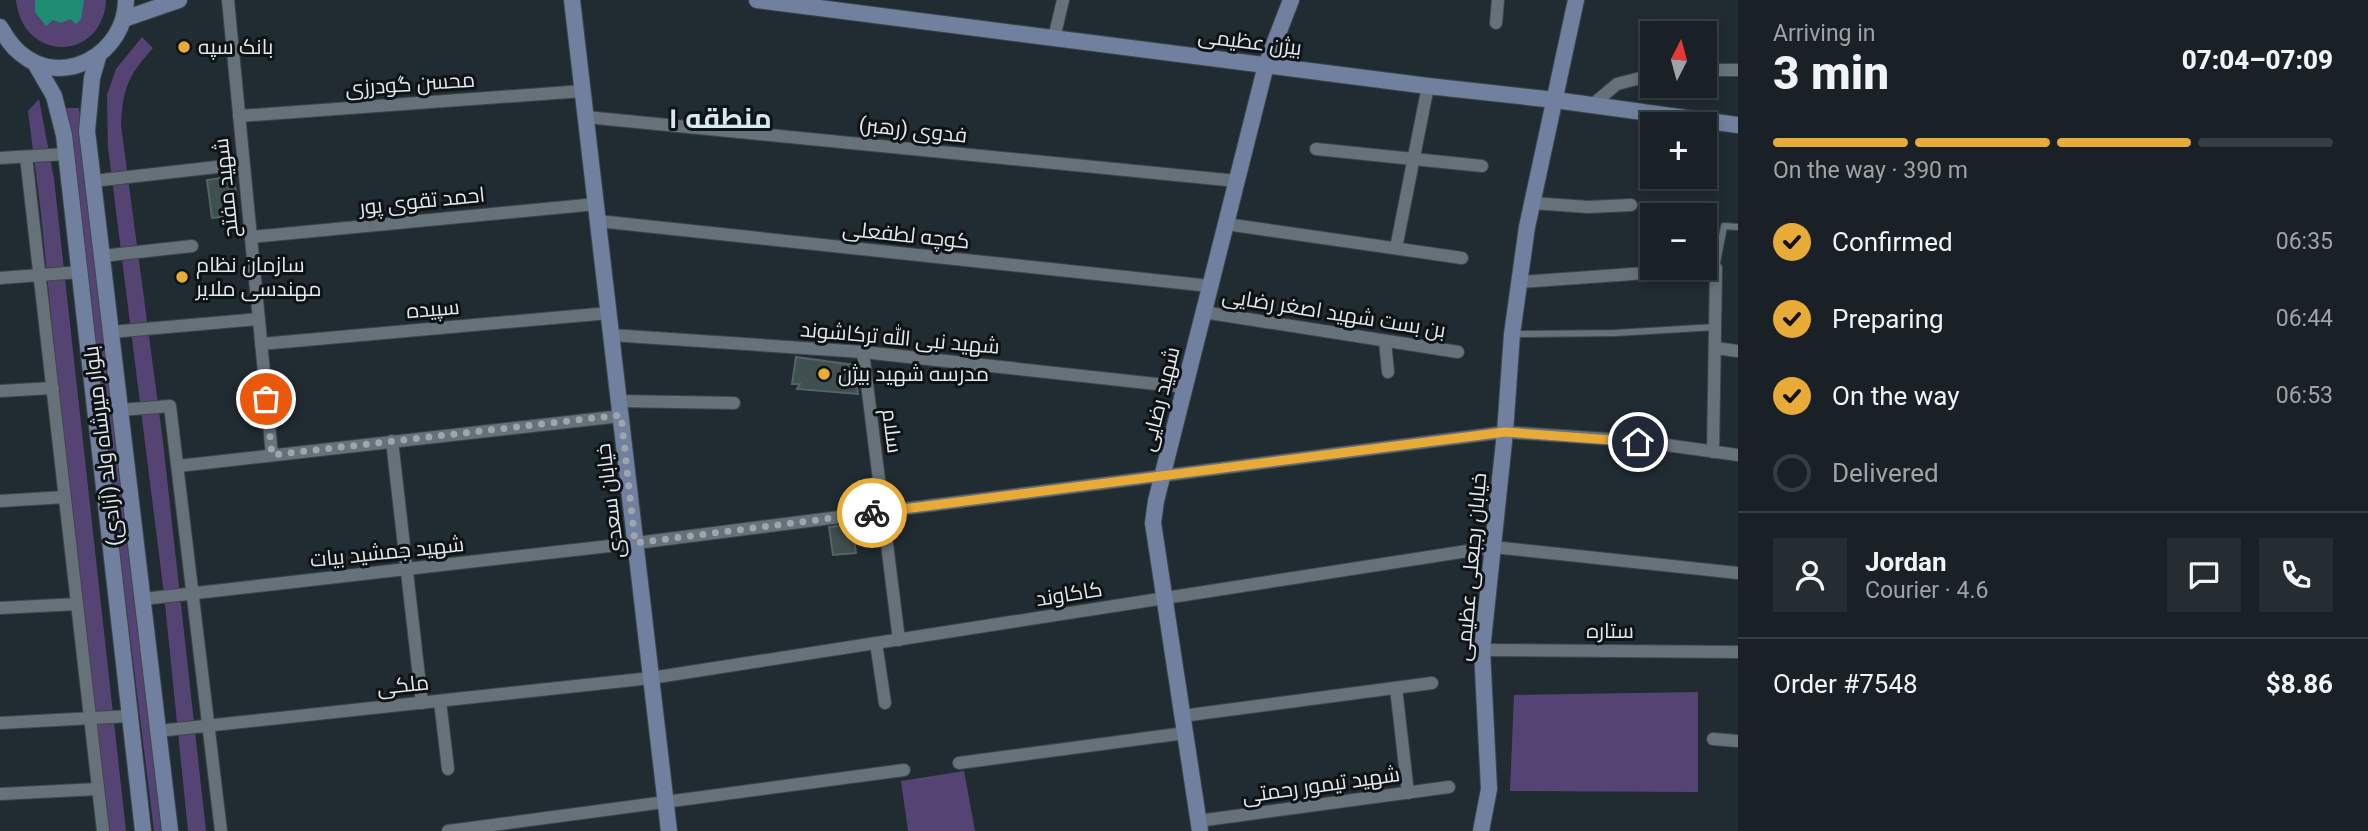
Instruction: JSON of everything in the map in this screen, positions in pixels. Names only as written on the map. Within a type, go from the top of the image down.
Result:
[{"type":"main road","points":[[0,27],[5,42],[35,63],[48,67],[74,67],[98,57],[110,46],[124,19],[126,0]]},
{"type":"main road","points":[[124,19],[179,0]]},
{"type":"main road","name":"خیابان سعدی","points":[[572,0],[669,831]]},
{"type":"main road","name":"بیژن عظیمی","points":[[757,0],[831,5],[1054,38],[1738,125]]},
{"type":"main road","name":"شهید رضایی","points":[[1199,826],[1153,523],[1162,475],[1266,65],[1291,0]]},
{"type":"main road","name":"خیابان رجبعلی عظیمی","points":[[1481,831],[1489,789],[1482,650],[1505,432],[1512,334],[1532,203],[1576,0]]},
{"type":"main road","name":"بلوار میرشاه ولد (آزادی)","points":[[98,57],[92,78],[87,131],[170,831]]},
{"type":"main road","name":"بلوار میرشاه ولد (آزادی)","points":[[35,63],[54,96],[64,135],[143,831]]},
{"type":"street","name":"شهید مفتح","points":[[228,0],[272,455]]},
{"type":"street","points":[[1054,38],[1063,0]]},
{"type":"street","points":[[1496,23],[1499,0]]},
{"type":"street","points":[[1717,70],[1738,69]]},
{"type":"street","points":[[1592,105],[1617,84],[1640,78]]},
{"type":"street","points":[[1396,248],[1428,86]]},
{"type":"street","name":"محسن گودرزی","points":[[239,116],[583,91]]},
{"type":"street","name":"فدوی (رهبر)","points":[[586,117],[1237,181]]},
{"type":"street","points":[[1316,149],[1482,166]]},
{"type":"street","points":[[0,159],[66,154]]},
{"type":"street","points":[[26,157],[103,831]]},
{"type":"street","points":[[93,181],[243,164]]},
{"type":"street","points":[[1532,203],[1588,207],[1631,205]]},
{"type":"street","name":"احمد تقوی پور","points":[[251,237],[596,204]]},
{"type":"street","name":"کوچه لطفعلی","points":[[598,221],[1210,286]]},
{"type":"street","points":[[1226,224],[1462,258]]},
{"type":"street","points":[[102,256],[192,246]]},
{"type":"street","points":[[0,278],[80,272]]},
{"type":"street","points":[[1519,282],[1640,272]]},
{"type":"street","points":[[1713,452],[1716,280]]},
{"type":"street","name":"بن بست شهید اصغر رضایی","points":[[1203,312],[1458,352]]},
{"type":"street","name":"سپیده","points":[[261,344],[609,313]]},
{"type":"street","points":[[111,332],[259,319]]},
{"type":"street","name":"شهید نبی الله ترکاشوند","points":[[611,335],[863,352],[1184,387]]},
{"type":"street","points":[[1385,341],[1388,372]]},
{"type":"street","points":[[1715,348],[1738,351]]},
{"type":"street","name":"سلام","points":[[863,352],[900,640]]},
{"type":"street","points":[[0,390],[52,388]]},
{"type":"street","points":[[178,466],[392,441],[620,408],[734,403]]},
{"type":"street","points":[[120,410],[170,406],[221,831]]},
{"type":"street","name":"شهید جمشید بیات","points":[[143,599],[635,543],[1505,432],[1638,442],[1738,455]]},
{"type":"street","points":[[392,441],[422,703]]},
{"type":"street","points":[[0,501],[65,496]]},
{"type":"street","name":"کاکاوند","points":[[651,678],[1493,547],[1738,573]]},
{"type":"street","points":[[0,608],[77,604]]},
{"type":"street","points":[[876,643],[885,703]]},
{"type":"street","name":"ستاره","points":[[1482,650],[1738,652]]},
{"type":"street","name":"ملکی","points":[[158,730],[651,678]]},
{"type":"street","points":[[1182,716],[1432,683]]},
{"type":"street","points":[[1396,688],[1408,793]]},
{"type":"street","points":[[440,701],[448,769]]},
{"type":"street","points":[[0,723],[130,716]]},
{"type":"street","points":[[959,763],[1185,733]]},
{"type":"street","points":[[1713,739],[1738,741]]},
{"type":"street","points":[[448,831],[904,770]]},
{"type":"street","name":"شهید تیمور رحمتی","points":[[1199,826],[1449,787]]},
{"type":"street","points":[[0,794],[98,789]]},
{"type":"lane","points":[[1717,263],[1724,226],[1738,227]]},
{"type":"lane","points":[[1512,334],[1615,333],[1717,327]]},
{"type":"shaded area","points":[[16,0],[106,0],[102,20],[92,35],[78,44],[62,47],[47,44],[33,36],[22,21]]},
{"type":"shaded area","points":[[35,0],[84,0],[81,19],[76,24],[70,19],[61,23],[53,20],[46,26],[35,12]]},
{"type":"shaded area","points":[[142,37],[153,48],[128,83],[121,125],[163,442],[206,831],[188,831],[164,594],[108,147],[107,95],[116,69]]},
{"type":"shaded area","points":[[39,99],[54,179],[126,831],[108,831],[28,111]]},
{"type":"shaded area","points":[[65,108],[79,108],[165,831],[154,831]]},
{"type":"shaded area","points":[[1698,692],[1698,792],[1510,791],[1514,695]]},
{"type":"shaded area","points":[[964,771],[975,831],[908,831],[901,781]]},
{"type":"building","points":[[227,177],[235,184],[237,215],[212,218],[207,180]]},
{"type":"building","name":"مدرسه شهید بیژن","points":[[796,357],[854,365],[858,394],[797,389],[800,384],[792,384]]},
{"type":"building","points":[[852,524],[856,553],[833,555],[829,527]]},
{"type":"way so far","points":[[266,399],[272,455],[621,415],[635,543],[872,513]]},
{"type":"place","name":"بانک سپه","points":[[184,47]]},
{"type":"place","name":"سازمان نظام مهندسی ملایر","points":[[182,277]]},
{"type":"place","name":"مدرسه شهید بیژن","points":[[824,374]]},
{"type":"district","name":"منطقه ۱","points":[[720,118]]},
{"type":"route","points":[[872,513],[1505,432],[1638,442]]}]
